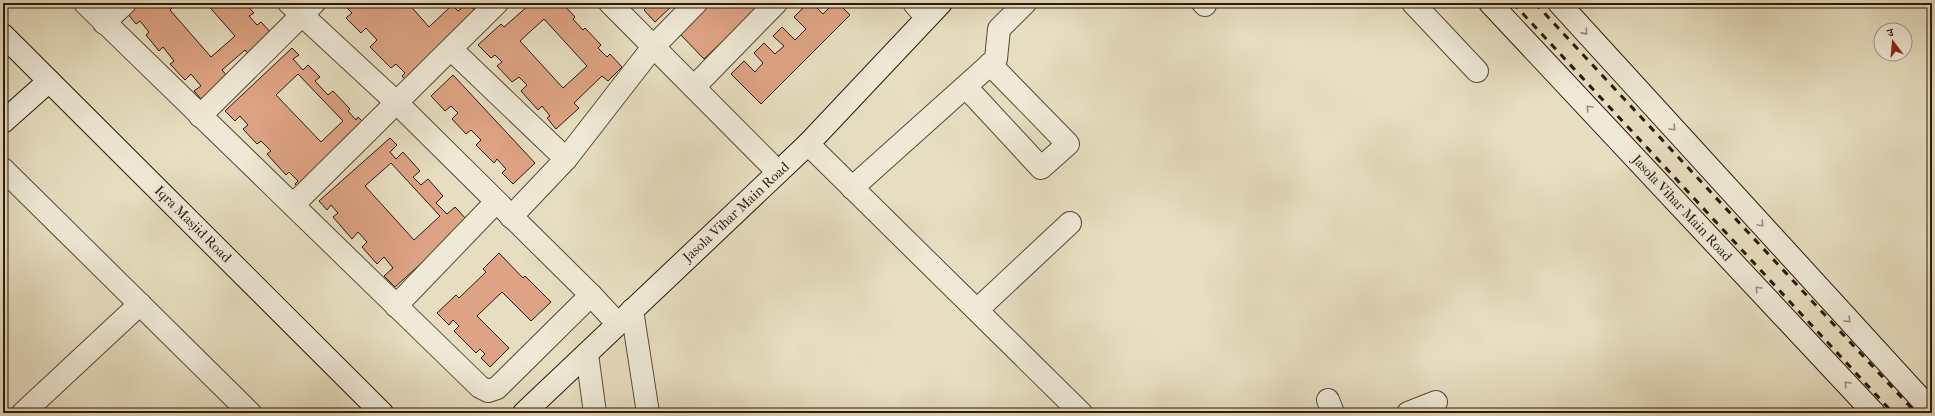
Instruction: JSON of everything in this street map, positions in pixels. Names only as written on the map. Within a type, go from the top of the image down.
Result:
[{"type":"street","points":[[85,3],[480,387],[488,391],[497,388],[591,295]]},
{"type":"street","points":[[104,23],[125,3]]},
{"type":"street","points":[[293,205],[497,3]]},
{"type":"street","points":[[610,3],[778,172]]},
{"type":"street","points":[[511,217],[566,159],[653,47],[696,3]]},
{"type":"street","points":[[694,87],[776,3]]},
{"type":"street","points":[[852,188],[996,59],[999,29],[1025,3]]},
{"type":"street","points":[[1413,3],[1477,71]]},
{"type":"street","name":"Jasola Vihar Main Road","points":[[1490,3],[1874,413]]},
{"type":"street","points":[[1559,3],[1932,411]]},
{"type":"street","points":[[200,116],[301,7],[591,295],[625,317],[648,413]]},
{"type":"street","name":"Jasola Vihar Main Road","points":[[524,413],[808,144],[927,8]]},
{"type":"street","name":"Iqra Masjid Road","points":[[3,35],[382,413]]},
{"type":"street","points":[[451,49],[566,159]]},
{"type":"street","points":[[966,87],[1041,168],[1068,144],[990,64]]},
{"type":"street","points":[[3,122],[49,81]]},
{"type":"street","points":[[808,144],[1081,413]]},
{"type":"street","points":[[3,169],[250,413]]},
{"type":"street","points":[[396,306],[496,202]]},
{"type":"street","points":[[977,310],[1070,223]]},
{"type":"street","points":[[23,413],[140,304]]},
{"type":"street","points":[[587,354],[595,413]]},
{"type":"street","points":[[1408,413],[1436,402]]},
{"type":"building","points":[[139,3],[177,3],[170,10],[211,57],[235,36],[206,3],[245,3],[254,13],[249,16],[257,25],[261,22],[274,36],[250,56],[245,50],[222,70],[227,76],[201,99],[194,91],[201,86],[191,74],[185,80],[170,64],[174,61],[163,47],[159,51],[146,35],[149,32],[140,21],[136,24],[127,13]]},
{"type":"building","points":[[332,3],[340,3],[336,7]]},
{"type":"building","points":[[342,3],[408,3],[429,27],[450,7],[447,3],[450,3],[458,11],[468,3],[477,13],[407,81],[402,76],[405,73],[396,64],[391,68],[370,47],[377,40],[366,28],[361,33],[346,18],[352,13]]},
{"type":"building","points":[[527,3],[562,3],[575,17],[573,19],[583,30],[585,28],[601,45],[598,48],[607,57],[610,54],[622,67],[608,81],[602,76],[574,103],[579,108],[556,129],[547,118],[550,116],[542,106],[538,110],[521,91],[527,85],[519,77],[512,82],[497,66],[502,62],[495,55],[491,58],[478,45],[501,24],[504,27],[529,5]],"holes":[[[544,19],[587,66],[563,88],[520,41]]]},
{"type":"building","points":[[648,3],[675,3],[655,22],[644,10],[649,5]]},
{"type":"building","points":[[708,3],[714,7],[719,3],[763,3],[704,59],[678,32]]},
{"type":"building","points":[[808,3],[812,3],[823,14],[831,6],[829,3],[838,3],[850,15],[761,104],[731,74],[744,61],[755,72],[763,63],[754,53],[764,43],[775,54],[784,46],[773,36],[782,27],[795,40],[806,29],[794,17]]},
{"type":"building","points":[[292,48],[299,55],[293,59],[303,70],[308,65],[320,77],[315,81],[328,95],[333,91],[350,109],[348,111],[356,120],[358,117],[368,127],[301,190],[295,184],[298,181],[289,172],[286,175],[267,154],[271,151],[261,141],[257,144],[243,129],[248,125],[240,116],[235,121],[225,111]],"holes":[[[298,74],[343,121],[321,142],[276,95]]]},
{"type":"building","points":[[453,75],[535,163],[513,184],[502,173],[506,169],[497,159],[494,163],[476,145],[481,140],[471,130],[466,134],[452,119],[458,113],[451,106],[445,111],[431,96]]},
{"type":"building","points":[[390,138],[397,145],[390,152],[396,159],[403,152],[420,171],[413,177],[421,185],[428,179],[443,196],[436,203],[447,214],[455,207],[468,221],[395,287],[384,276],[393,268],[384,257],[377,264],[362,247],[367,242],[358,232],[352,239],[333,217],[338,213],[331,205],[327,210],[319,201]],"holes":[[[391,163],[440,216],[414,240],[365,186]]]},
{"type":"building","points":[[499,253],[523,278],[525,276],[551,302],[531,321],[502,292],[477,316],[509,348],[490,367],[481,358],[485,354],[480,349],[476,353],[454,331],[459,326],[453,320],[449,325],[437,313],[456,295],[459,298],[486,272],[483,269]]},
{"type":"railway","points":[[1513,3],[1893,413]]},
{"type":"railway","points":[[1535,3],[1916,413]]}]
